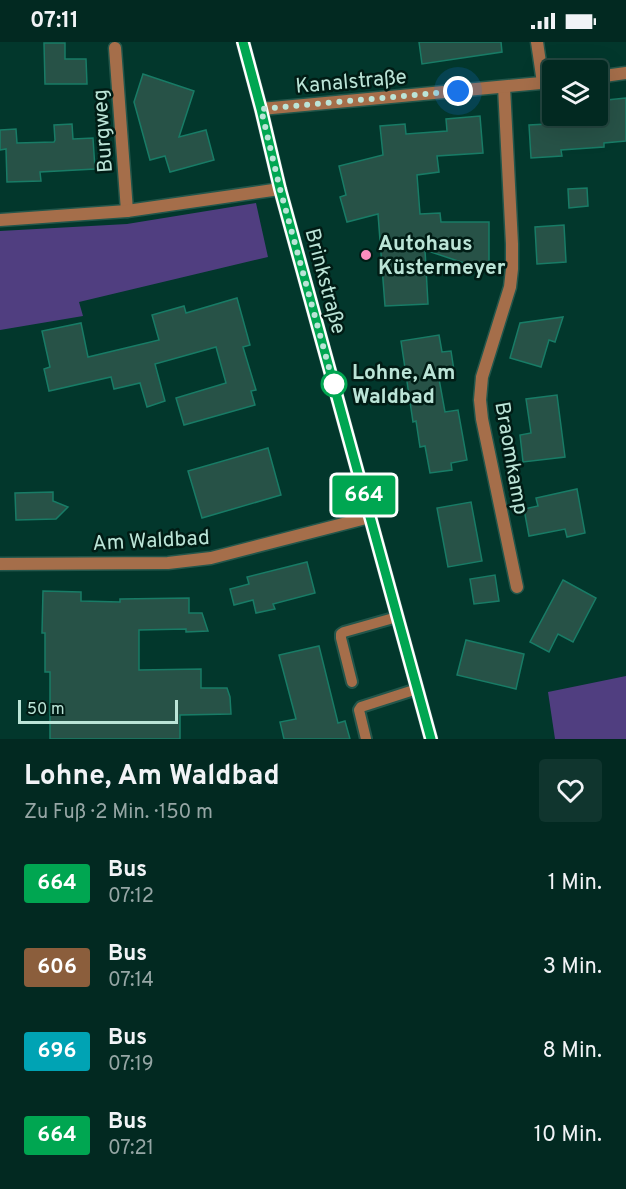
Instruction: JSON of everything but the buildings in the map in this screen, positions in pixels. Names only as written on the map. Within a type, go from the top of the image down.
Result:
[{"type":"street","name":"Brinkstraße","points":[[243,42],[280,189],[431,739]]},
{"type":"street","points":[[537,42],[542,62]]},
{"type":"street","name":"Burgweg","points":[[114,45],[127,212]]},
{"type":"street","points":[[608,76],[626,74]]},
{"type":"street","name":"Kanalstraße","points":[[261,109],[542,83]]},
{"type":"street","name":"Braomkamp","points":[[504,87],[512,268],[510,287],[482,377],[480,400],[517,587]]},
{"type":"street","points":[[0,220],[127,212],[280,189]]},
{"type":"street","name":"Am Waldbad","points":[[0,564],[168,563],[211,558],[370,517]]},
{"type":"lane","points":[[352,682],[340,638],[341,634],[397,617]]},
{"type":"lane","points":[[366,739],[358,710],[360,706],[417,689]]},
{"type":"shaded area","points":[[256,203],[268,257],[79,302],[83,316],[0,330],[0,231],[127,224]]},
{"type":"shaded area","points":[[626,676],[626,739],[555,739],[548,692]]},
{"type":"bus line","name":"664","points":[[243,42],[280,189],[431,739]]},
{"type":"place","name":"Autohaus Küstermeyer","points":[[366,255]]},
{"type":"place","name":"Lohne, Am Waldbad","points":[[334,384]]},
{"type":"route","points":[[334,384],[334,386],[280,189],[261,109],[458,91]]}]
